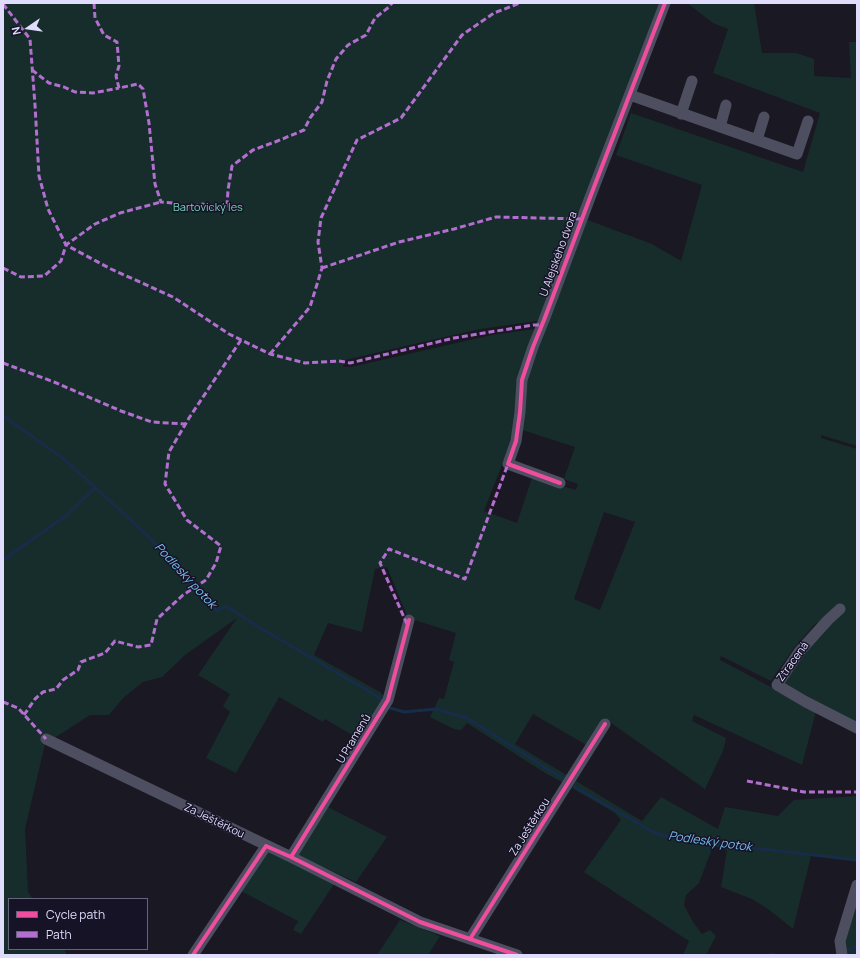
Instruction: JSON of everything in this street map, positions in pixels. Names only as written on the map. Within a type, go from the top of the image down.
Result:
[{"type":"street","name":"U Alejského dvora","points":[[560,483],[508,464],[516,441],[522,380],[532,347],[544,320],[665,3]]},
{"type":"street","points":[[681,114],[692,81]]},
{"type":"street","points":[[630,96],[798,154],[808,121]]},
{"type":"street","points":[[720,127],[726,105]]},
{"type":"street","points":[[757,140],[764,117]]},
{"type":"street","name":"Ztracená","points":[[840,609],[799,652],[776,685],[857,728]]},
{"type":"street","name":"U Pramenů","points":[[291,857],[388,700],[408,620]]},
{"type":"street","name":"Za Ještěrkou","points":[[470,939],[605,724]]},
{"type":"street","name":"Za Ještěrkou","points":[[46,739],[291,857],[420,922],[517,955]]},
{"type":"street","points":[[193,955],[266,846]]},
{"type":"street","points":[[842,955],[840,941],[857,885]]},
{"type":"green space","name":"Bartovický les","points":[[3,3],[665,3],[582,218],[652,244],[681,261],[702,185],[616,155],[631,113],[803,172],[820,113],[713,73],[728,29],[713,23],[687,3],[754,3],[762,53],[796,53],[814,59],[814,76],[851,78],[849,42],[857,42],[857,446],[821,435],[821,438],[857,449],[857,724],[788,688],[785,683],[786,678],[824,627],[816,623],[794,648],[771,681],[721,656],[720,660],[816,711],[802,765],[694,715],[692,721],[726,738],[723,751],[705,789],[604,718],[588,746],[533,714],[515,744],[570,777],[565,784],[545,773],[467,723],[461,730],[454,729],[430,717],[439,698],[444,699],[454,662],[449,660],[456,633],[408,618],[387,567],[375,569],[362,632],[328,623],[314,655],[380,692],[386,698],[359,739],[325,719],[323,722],[279,697],[236,773],[206,758],[230,712],[223,706],[230,694],[198,675],[237,618],[185,655],[162,677],[143,682],[123,698],[109,715],[90,715],[45,744],[25,829],[28,892],[32,898],[8,898],[8,950],[64,950],[67,955],[3,955]],"holes":[[[544,320],[524,386],[522,430],[575,447],[564,479],[578,484],[576,490],[532,478],[517,523],[484,511],[514,434],[535,329],[492,335],[351,367],[343,367],[345,360],[480,329]],[[604,512],[635,522],[600,610],[574,599]]]},
{"type":"green space","points":[[576,781],[642,821],[661,797],[718,829],[725,807],[778,816],[794,800],[857,796],[857,860],[811,856],[793,929],[768,909],[752,899],[721,887],[727,850],[713,846],[699,883],[686,895],[684,905],[693,922],[702,934],[710,930],[716,936],[706,955],[683,955],[689,941],[584,872],[621,820],[615,813],[572,788]]},
{"type":"green space","points":[[326,806],[387,837],[356,882],[295,854]]},
{"type":"green space","points":[[266,849],[334,884],[301,934],[293,930],[298,921],[239,890]]},
{"type":"green space","points":[[857,890],[857,955],[842,955]]},
{"type":"green space","points":[[400,920],[440,936],[428,955],[377,955]]},
{"type":"waterway","name":"Podleský potok","points":[[3,416],[64,459],[146,534],[217,611],[226,606],[257,626],[377,696],[383,702]]},
{"type":"waterway","points":[[3,560],[67,515],[95,488]]},
{"type":"waterway","name":"Podleský potok","points":[[390,708],[404,712],[436,709],[467,718],[562,778]]},
{"type":"waterway","name":"Podleský potok","points":[[575,787],[653,832],[675,839],[857,860]]},
{"type":"waterway","points":[[846,951],[857,946]]},
{"type":"waterway","points":[[769,955],[774,955]]},
{"type":"marked path","points":[[94,3],[95,18],[104,35],[117,42],[119,66],[116,76],[119,88],[138,84],[143,89],[149,123],[155,184],[161,202],[174,203],[183,208],[203,204],[214,209],[227,206],[232,166],[253,150],[304,130],[310,118],[322,102],[327,81],[336,59],[348,45],[366,35],[375,18],[392,3]]},
{"type":"marked path","points":[[270,354],[310,307],[322,268],[318,242],[321,218],[357,140],[401,118],[462,35],[494,13],[520,3]]},
{"type":"marked path","points":[[3,4],[30,39],[39,176],[48,209],[66,245],[111,269],[173,297],[229,334],[270,354],[305,363],[339,361],[350,363],[454,338],[533,325],[542,325],[543,322]]},
{"type":"marked path","points":[[32,70],[49,83],[75,92],[93,93],[119,88]]},
{"type":"marked path","points":[[3,268],[21,277],[44,276],[61,261],[66,245],[95,224],[120,213],[161,202]]},
{"type":"marked path","points":[[322,268],[399,242],[496,217],[582,219]]},
{"type":"marked path","points":[[24,715],[35,699],[43,692],[56,689],[63,680],[78,670],[81,662],[105,653],[115,641],[138,647],[151,645],[157,619],[183,595],[206,580],[216,563],[221,546],[187,520],[165,484],[169,452],[189,418],[241,340]]},
{"type":"marked path","points":[[3,363],[152,422],[185,424]]},
{"type":"marked path","points":[[407,624],[380,563],[389,549],[465,579],[508,464]]},
{"type":"marked path","points":[[3,702],[18,708],[46,739]]},
{"type":"marked path","points":[[747,781],[804,792],[857,792]]},
{"type":"cycle path","points":[[560,483],[508,464],[516,441],[522,380],[533,347],[665,3]]},
{"type":"cycle path","points":[[291,857],[388,700],[409,620]]},
{"type":"cycle path","points":[[470,939],[605,724]]},
{"type":"cycle path","points":[[193,955],[266,846],[420,922],[517,955]]}]
